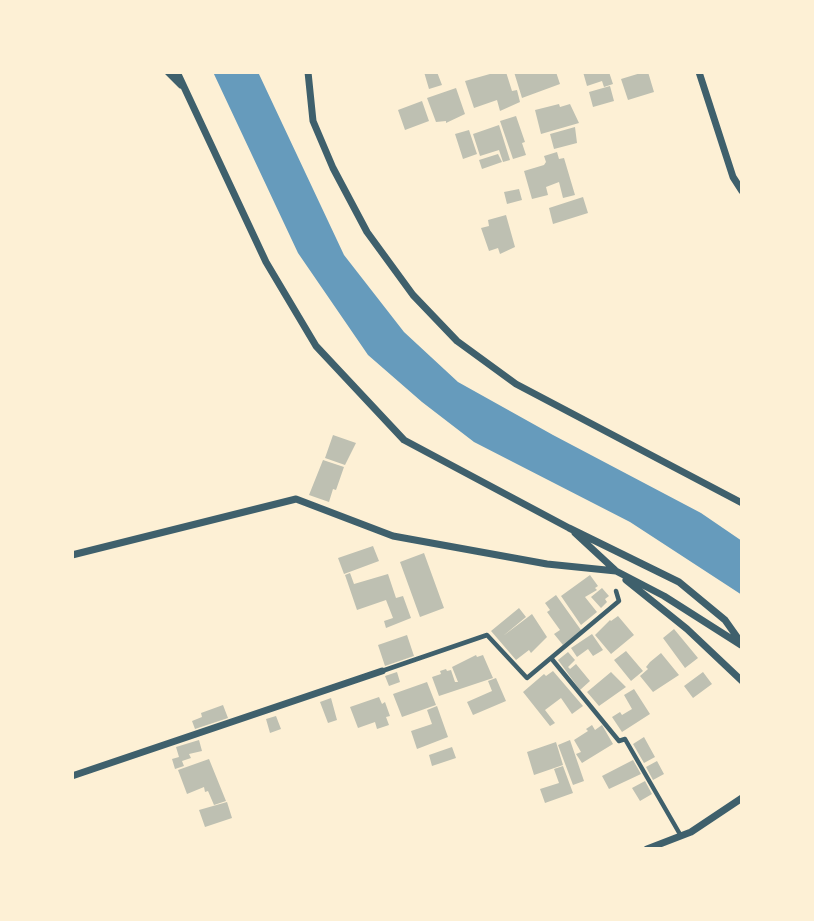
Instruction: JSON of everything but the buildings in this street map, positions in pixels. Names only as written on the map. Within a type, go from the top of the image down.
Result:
[{"type":"street","points":[[169,72],[184,88]]},
{"type":"street","points":[[177,72],[266,262],[316,346],[404,440],[569,528],[679,582],[725,620],[742,645]]},
{"type":"street","points":[[308,72],[313,121],[333,168],[367,232],[413,295],[457,341],[516,384],[742,503]]},
{"type":"street","points":[[699,72],[733,177],[742,191]]},
{"type":"street","points":[[72,555],[296,499],[393,536],[547,564],[616,571],[664,596],[742,645]]},
{"type":"street","points":[[569,528],[616,571],[687,629],[742,681]]},
{"type":"street","points":[[72,776],[382,671]]},
{"type":"street","points":[[648,849],[691,832],[742,798]]},
{"type":"lane","points":[[382,671],[487,635],[527,678],[619,601],[616,591]]},
{"type":"lane","points":[[551,658],[619,741],[625,739],[681,836]]},
{"type":"water","points":[[213,72],[258,72],[344,255],[404,332],[458,382],[701,513],[742,541],[742,595],[630,522],[474,442],[368,355],[298,253]]}]
